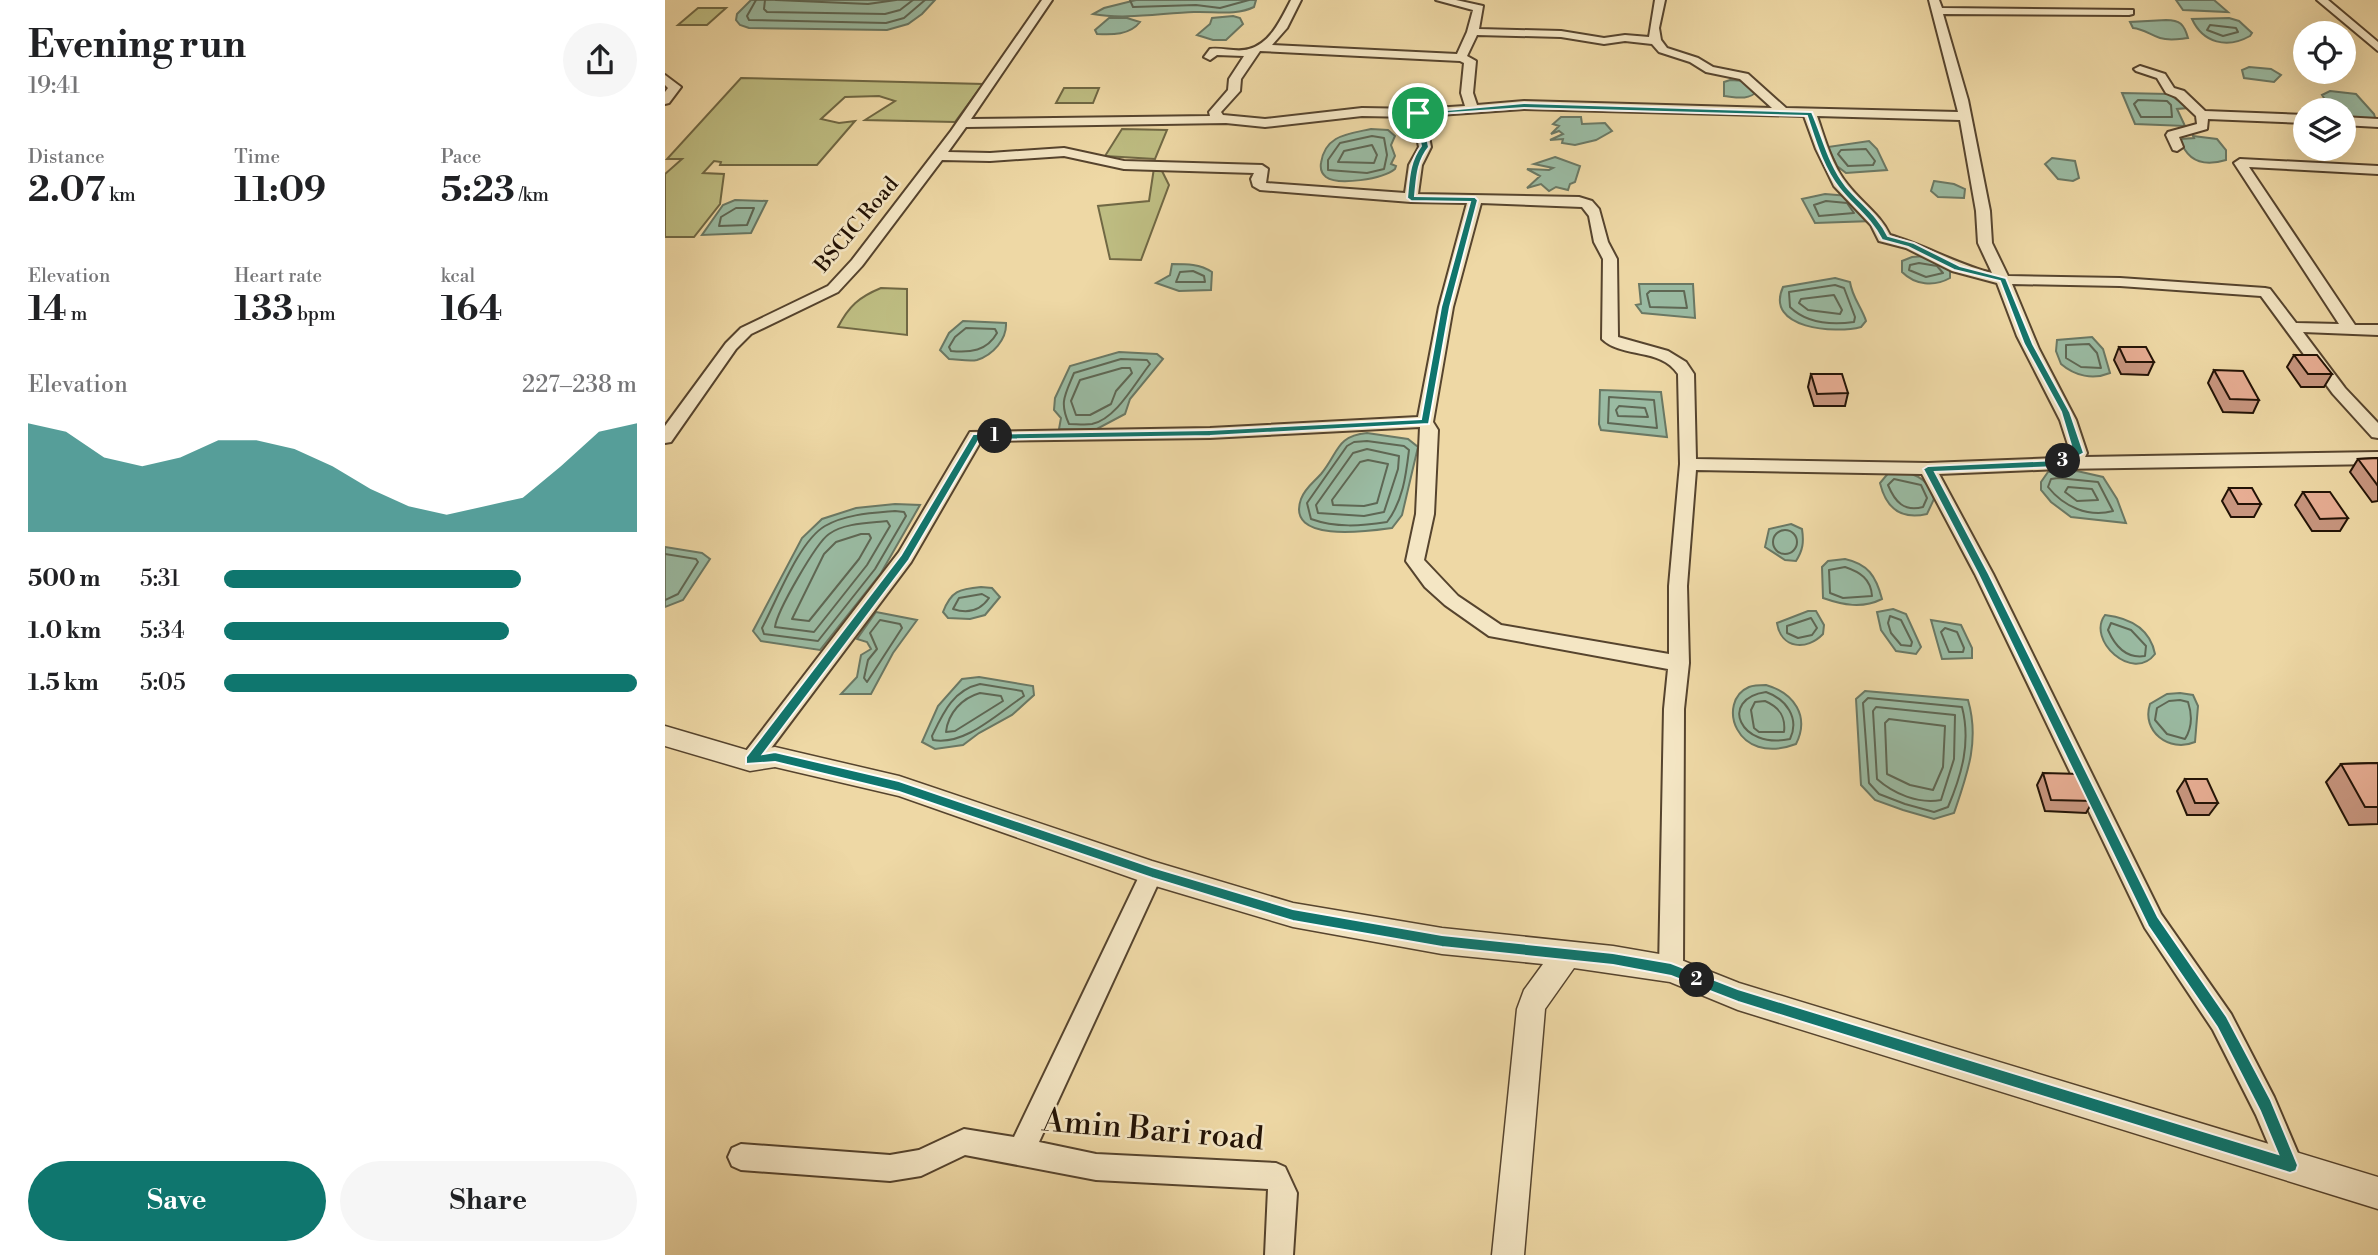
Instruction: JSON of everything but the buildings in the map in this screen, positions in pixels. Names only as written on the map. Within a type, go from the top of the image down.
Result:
[{"type":"street","name":"BSCIC Road","points":[[665,438],[731,346],[746,331],[833,289],[857,263],[939,156],[1047,0]]},
{"type":"street","points":[[1218,119],[1215,112],[1234,91],[1235,79],[1255,50],[1266,45],[1282,28],[1296,0]]},
{"type":"street","points":[[1441,0],[1479,8],[1473,32],[1461,58]]},
{"type":"street","points":[[1660,0],[1654,28],[1655,41],[1663,50],[1694,60],[1710,70],[1744,76],[1784,113]]},
{"type":"street","points":[[2322,0],[2378,48]]},
{"type":"street","points":[[2059,463],[2079,453],[2075,436],[2066,412],[2028,344],[1985,243],[1983,211],[1965,116],[1935,6],[2129,12]]},
{"type":"street","points":[[1473,32],[1569,35],[1604,41],[1625,38],[1655,41]]},
{"type":"street","points":[[1210,57],[1214,51],[1255,50],[1461,58],[1471,61],[1467,93],[1472,108]]},
{"type":"street","points":[[2140,69],[2161,76],[2170,90],[2179,93],[2202,115],[2203,126],[2172,135],[2177,147]]},
{"type":"street","points":[[665,79],[675,88],[665,100]]},
{"type":"street","points":[[962,123],[1218,119],[1265,123],[1362,112],[1418,113],[1524,106],[1965,116]]},
{"type":"street","points":[[1411,198],[1417,156],[1425,147],[1418,113]]},
{"type":"street","points":[[1810,114],[1822,149],[1841,186],[1877,223],[1884,238],[1911,245],[1957,268],[2003,280],[2120,282],[2260,290],[2267,294],[2294,327],[2339,391],[2378,433]]},
{"type":"street","points":[[2202,115],[2293,119]]},
{"type":"street","points":[[2356,122],[2378,123]]},
{"type":"street","points":[[939,156],[990,157],[1064,152],[1124,165],[1262,169],[1258,179],[1260,186],[1354,196],[1579,201],[1589,204],[1595,210],[1600,248],[1610,259],[1610,340],[1670,355],[1682,365],[1686,374],[1688,464],[1678,586],[1679,663],[1674,709],[1671,969]]},
{"type":"street","points":[[2350,329],[2240,163],[2378,170]]},
{"type":"street","points":[[1475,200],[1446,307],[1425,422],[1430,430],[1425,514],[1415,561],[1431,584],[1478,621],[1496,631],[1679,663]]},
{"type":"street","points":[[2294,327],[2378,330]]},
{"type":"street","points":[[751,761],[905,557],[976,436],[1221,433],[1425,422]]},
{"type":"street","points":[[1688,464],[1928,469],[2059,463],[2378,458]]},
{"type":"street","points":[[1928,469],[1989,585],[2153,921],[2222,1022],[2265,1105],[2290,1165]]},
{"type":"street","points":[[665,736],[751,761],[775,757],[899,786],[1152,873],[1293,915],[1442,941],[1613,959],[1671,969],[1738,996],[2378,1193]]},
{"type":"street","points":[[1020,1153],[1152,873]]},
{"type":"street","points":[[1508,1255],[1531,1009],[1534,1000],[1566,956]]},
{"type":"street","name":"Amin Bari road","points":[[741,1157],[890,1168],[921,1163],[964,1142],[1096,1167],[1276,1176],[1283,1193],[1279,1255]]},
{"type":"shaded area","points":[[698,8],[726,8],[707,25],[678,25]]},
{"type":"shaded area","points":[[741,78],[983,84],[955,122],[865,120],[895,101],[879,96],[845,97],[821,119],[839,123],[855,121],[817,165],[720,165],[721,162],[714,161],[703,173],[724,174],[720,204],[694,237],[665,237],[665,174],[682,159],[667,159]]},
{"type":"shaded area","points":[[1064,88],[1099,88],[1093,103],[1056,103]]},
{"type":"shaded area","points":[[1122,129],[1167,130],[1155,159],[1105,156]]},
{"type":"shaded area","points":[[1154,168],[1161,169],[1169,185],[1141,260],[1110,259],[1098,206],[1149,201]]},
{"type":"shaded area","points":[[881,288],[907,289],[907,335],[838,327],[855,303]]},
{"type":"water","points":[[751,0],[935,0],[908,24],[887,30],[749,28],[740,25],[736,20],[737,14]]},
{"type":"water","points":[[1136,0],[1256,0],[1254,7],[1232,12],[1131,16],[1093,14],[1104,8]]},
{"type":"water","points":[[2176,0],[2214,0],[2228,12],[2183,10]]},
{"type":"water","points":[[1109,18],[1127,18],[1140,22],[1126,32],[1097,34],[1095,30]]},
{"type":"water","points":[[1212,18],[1240,18],[1243,24],[1226,40],[1213,40],[1197,35],[1210,24]]},
{"type":"water","points":[[2229,18],[2239,21],[2252,33],[2250,36],[2233,42],[2217,41],[2202,34],[2192,19]]},
{"type":"water","points":[[2166,20],[2181,24],[2188,38],[2160,38],[2133,28],[2130,22]]},
{"type":"water","points":[[2249,67],[2271,69],[2281,75],[2274,82],[2244,78],[2242,70]]},
{"type":"water","points":[[1746,81],[1757,91],[1746,97],[1724,96],[1724,82]]},
{"type":"water","points":[[2330,91],[2356,94],[2374,114],[2376,121],[2356,120],[2356,98],[2324,98],[2322,95]]},
{"type":"water","points":[[2122,93],[2169,94],[2189,108],[2177,109],[2185,126],[2135,124]]},
{"type":"water","points":[[1561,117],[1581,117],[1582,124],[1605,123],[1612,131],[1596,140],[1575,145],[1562,143],[1563,139],[1550,140],[1563,134],[1559,131],[1551,134],[1559,126],[1553,124]]},
{"type":"water","points":[[1371,129],[1388,130],[1395,136],[1391,145],[1395,156],[1391,164],[1396,166],[1395,169],[1381,176],[1361,180],[1332,180],[1324,175],[1321,171],[1323,154],[1333,141]]},
{"type":"water","points":[[2193,136],[2217,139],[2226,150],[2226,160],[2210,163],[2192,157],[2180,139],[2194,138]]},
{"type":"water","points":[[1869,141],[1877,149],[1887,170],[1846,173],[1837,166],[1828,147]]},
{"type":"water","points":[[1555,157],[1580,166],[1575,182],[1570,184],[1568,190],[1556,187],[1549,191],[1541,184],[1527,188],[1540,176],[1527,169],[1549,170],[1553,168],[1534,164]]},
{"type":"water","points":[[2052,158],[2075,161],[2079,178],[2073,181],[2058,179],[2045,164]]},
{"type":"water","points":[[1934,181],[1965,189],[1964,198],[1938,197],[1931,191]]},
{"type":"water","points":[[1825,194],[1849,196],[1872,221],[1815,223],[1802,199]]},
{"type":"water","points":[[735,200],[767,201],[751,233],[702,235],[723,205]]},
{"type":"water","points":[[1926,256],[1950,267],[1950,278],[1938,283],[1925,283],[1913,280],[1902,272],[1902,261]]},
{"type":"water","points":[[1172,264],[1198,266],[1212,272],[1211,290],[1179,291],[1156,283],[1170,275]]},
{"type":"water","points":[[1835,278],[1850,282],[1866,321],[1861,327],[1836,330],[1820,328],[1793,320],[1784,312],[1780,301],[1783,287]]},
{"type":"water","points":[[1639,284],[1693,284],[1695,318],[1642,313],[1636,305],[1641,304]]},
{"type":"water","points":[[963,321],[1006,323],[1006,329],[998,346],[983,358],[970,361],[949,359],[940,350],[949,333]]},
{"type":"water","points":[[2092,337],[2103,349],[2110,373],[2084,376],[2061,364],[2056,351],[2057,340]]},
{"type":"water","points":[[1119,352],[1157,354],[1163,359],[1130,399],[1125,414],[1095,430],[1059,429],[1061,418],[1054,410],[1055,398],[1070,366]]},
{"type":"water","points":[[1600,390],[1661,392],[1667,437],[1601,430]]},
{"type":"water","points":[[1367,433],[1408,439],[1418,447],[1402,515],[1392,528],[1366,531],[1332,532],[1305,523],[1299,513],[1305,492],[1344,441]]},
{"type":"water","points":[[1890,471],[1912,474],[1928,485],[1934,499],[1927,514],[1902,513],[1891,505],[1880,483]]},
{"type":"water","points":[[2077,471],[2103,477],[2117,499],[2126,523],[2071,517],[2051,502],[2041,490],[2041,482],[2048,472]]},
{"type":"water","points":[[895,504],[920,505],[881,573],[820,650],[761,641],[753,631],[802,538],[822,519],[856,508]]},
{"type":"water","points":[[1791,524],[1802,529],[1802,546],[1796,561],[1785,560],[1765,547],[1769,529]]},
{"type":"water","points":[[665,547],[702,553],[710,559],[683,600],[665,607]]},
{"type":"water","points":[[1845,559],[1860,564],[1870,572],[1882,599],[1853,605],[1823,598],[1822,567],[1828,561]]},
{"type":"water","points":[[981,587],[992,588],[1000,597],[985,615],[970,619],[948,618],[943,612],[957,592]]},
{"type":"water","points":[[1893,609],[1906,614],[1921,647],[1916,654],[1896,651],[1881,630],[1877,612]]},
{"type":"water","points":[[1808,611],[1816,611],[1824,625],[1823,634],[1810,643],[1795,645],[1779,632],[1777,623]]},
{"type":"water","points":[[876,612],[917,620],[893,653],[871,694],[841,694],[857,677],[861,655],[871,649],[867,642],[857,639]]},
{"type":"water","points":[[2105,615],[2123,619],[2144,631],[2155,654],[2146,662],[2135,664],[2115,655],[2102,636],[2101,625]]},
{"type":"water","points":[[1931,620],[1961,625],[1972,648],[1972,658],[1942,659]]},
{"type":"water","points":[[979,677],[1033,686],[1034,695],[1012,715],[963,745],[935,749],[922,742],[938,706],[962,679]]},
{"type":"water","points":[[1755,685],[1766,685],[1784,694],[1797,707],[1801,724],[1796,744],[1775,749],[1758,747],[1746,740],[1737,729],[1733,717],[1739,694]]},
{"type":"water","points":[[1865,691],[1968,700],[1973,730],[1972,744],[1954,813],[1934,819],[1903,810],[1875,800],[1861,785],[1856,699]]},
{"type":"water","points":[[2167,694],[2193,695],[2198,706],[2195,742],[2185,745],[2167,742],[2159,737],[2153,731],[2148,714],[2150,704]]},
{"type":"route","points":[[1524,106],[1810,114],[1813,129],[1841,186],[1877,223],[1884,238],[1911,245],[1957,268],[2003,280],[2028,344],[2066,412],[2079,453],[2059,463],[1928,469],[2071,750],[2106,828],[2153,921],[2222,1022],[2265,1105],[2290,1165],[1738,996],[1671,969],[1613,959],[1442,941],[1293,915],[1152,873],[899,786],[775,757],[751,761],[905,557],[976,436],[1210,433],[1425,422],[1446,307],[1475,200],[1411,198],[1417,156],[1425,147],[1418,113],[1524,106]]}]
